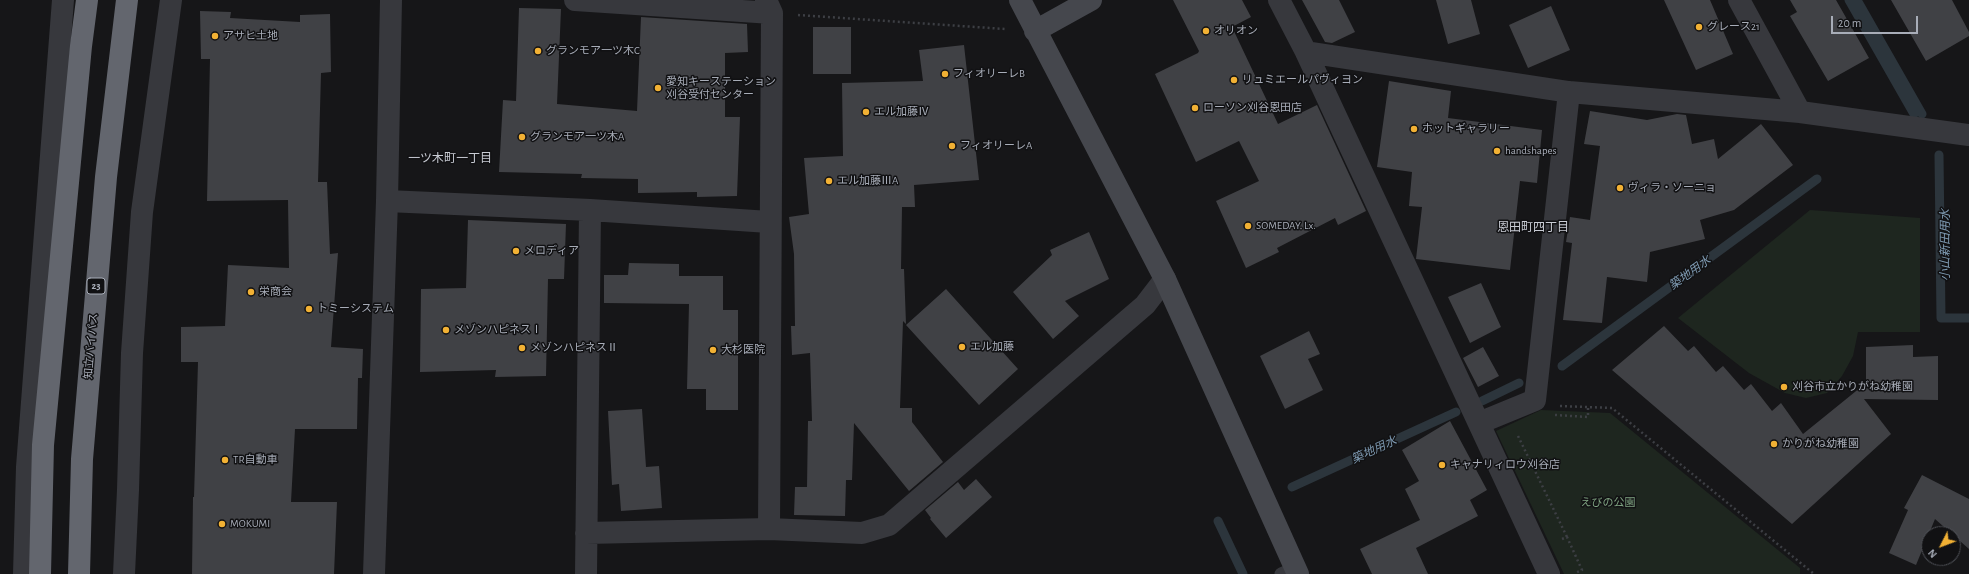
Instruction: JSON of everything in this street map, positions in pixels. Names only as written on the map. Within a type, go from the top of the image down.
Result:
[{"type":"highway","points":[[40,574],[43,445],[80,54],[87,0]]},
{"type":"highway","name":"知立バイパス","points":[[79,574],[83,444],[106,177],[127,0]]},
{"type":"street","points":[[24,574],[27,467],[63,0]]},
{"type":"street","points":[[124,574],[132,353],[142,212],[171,0]]},
{"type":"street","points":[[374,574],[387,201],[391,0]]},
{"type":"street","points":[[575,0],[769,7],[769,529]]},
{"type":"street","points":[[1020,0],[1165,279],[1291,572]]},
{"type":"street","points":[[1035,31],[1091,0]]},
{"type":"street","points":[[1280,0],[1306,52],[1549,574]]},
{"type":"street","points":[[1739,0],[1800,112]]},
{"type":"street","points":[[1306,52],[1568,92],[1800,112],[1969,135]]},
{"type":"street","points":[[1479,423],[1534,400],[1568,92]]},
{"type":"street","points":[[387,201],[590,210],[770,222]]},
{"type":"street","points":[[586,574],[590,210]]},
{"type":"street","points":[[586,533],[769,529],[862,533],[889,525],[1144,305],[1165,279]]},
{"type":"path","points":[[769,7],[1035,31]]},
{"type":"path","points":[[1534,400],[1545,405],[1612,408],[1814,574]]},
{"type":"path","points":[[1551,415],[1588,417],[1588,407]]},
{"type":"path","points":[[1514,429],[1567,537]]},
{"type":"green space","points":[[1810,210],[1920,218],[1920,332],[1858,332],[1853,356],[1842,376],[1827,393],[1806,398],[1785,393],[1749,373],[1678,318]]},
{"type":"green space","name":"えびの公園","points":[[1541,410],[1610,413],[1800,568],[1800,574],[1564,574],[1496,431]]},
{"type":"building","points":[[1173,0],[1242,0],[1251,17],[1232,27],[1278,124],[1317,105],[1366,211],[1338,225],[1335,218],[1277,248],[1279,252],[1246,268],[1216,201],[1259,181],[1239,141],[1196,162],[1155,74],[1198,53],[1199,51]]},
{"type":"building","points":[[1302,0],[1339,0],[1355,32],[1332,43],[1325,42]]},
{"type":"building","points":[[1436,0],[1471,0],[1480,34],[1448,44]]},
{"type":"building","name":"グレース21","points":[[1664,0],[1710,0],[1733,54],[1696,70]]},
{"type":"building","points":[[1790,0],[1836,0],[1869,58],[1828,81],[1790,16],[1797,12]]},
{"type":"building","points":[[1891,0],[1952,0],[1969,32],[1969,36],[1926,61]]},
{"type":"building","points":[[1551,6],[1570,50],[1528,68],[1509,25]]},
{"type":"building","points":[[519,8],[561,9],[557,104],[637,111],[641,17],[747,24],[748,52],[725,53],[725,117],[740,117],[737,196],[697,197],[697,192],[638,193],[638,179],[581,178],[582,174],[499,172],[503,100],[516,101]]},
{"type":"building","points":[[200,11],[231,12],[230,18],[300,22],[300,15],[330,14],[331,72],[321,73],[318,182],[327,182],[330,254],[338,253],[331,347],[363,349],[362,378],[358,378],[357,429],[295,429],[291,502],[337,502],[334,574],[192,574],[198,362],[181,362],[181,327],[225,326],[228,265],[289,268],[288,200],[207,201],[210,59],[201,59]]},
{"type":"building","points":[[813,27],[851,27],[851,74],[813,74]]},
{"type":"building","points":[[964,45],[979,180],[914,185],[915,207],[902,207],[901,269],[904,269],[906,324],[903,321],[900,408],[912,408],[912,422],[943,462],[909,491],[854,423],[852,480],[846,480],[845,516],[794,515],[795,487],[807,487],[808,421],[812,421],[810,353],[792,355],[791,326],[795,326],[794,254],[789,217],[809,214],[804,158],[843,156],[842,83],[923,81],[919,50]]},
{"type":"building","points":[[1389,81],[1451,91],[1448,118],[1542,130],[1537,183],[1520,181],[1510,270],[1416,259],[1422,207],[1409,206],[1412,172],[1377,167]]},
{"type":"building","points":[[1590,111],[1647,120],[1677,114],[1686,115],[1692,144],[1714,139],[1718,159],[1761,124],[1793,165],[1734,210],[1700,220],[1705,239],[1650,252],[1647,282],[1607,277],[1602,323],[1563,320],[1572,243],[1566,242],[1570,217],[1590,220],[1600,146],[1584,144]]},
{"type":"building","points":[[468,220],[566,224],[564,279],[548,279],[546,376],[495,377],[496,370],[420,372],[421,289],[466,288]]},
{"type":"building","points":[[1089,232],[1109,279],[1065,301],[1079,316],[1053,339],[1013,292],[1052,255],[1050,250]]},
{"type":"building","points":[[629,263],[679,264],[679,276],[723,276],[723,310],[738,310],[738,410],[706,410],[706,389],[687,389],[689,304],[604,303],[604,275],[628,275]]},
{"type":"building","points":[[1481,283],[1501,327],[1470,343],[1448,297]]},
{"type":"building","name":"エル加藤","points":[[946,289],[1018,369],[979,405],[906,325]]},
{"type":"building","points":[[1664,326],[1688,351],[1694,346],[1716,372],[1723,366],[1744,390],[1751,384],[1772,411],[1781,403],[1803,434],[1866,383],[1866,347],[1913,345],[1913,357],[1938,356],[1938,400],[1864,399],[1891,434],[1792,524],[1612,370]]},
{"type":"building","points":[[1309,331],[1320,354],[1308,359],[1323,390],[1285,409],[1260,356]]},
{"type":"building","points":[[1483,347],[1499,376],[1478,387],[1463,358]]},
{"type":"building","points":[[642,409],[646,467],[659,466],[662,508],[621,511],[619,484],[612,485],[608,411]]},
{"type":"building","points":[[1450,421],[1487,490],[1470,500],[1478,516],[1416,548],[1428,574],[1372,574],[1360,549],[1420,520],[1405,489],[1419,481],[1402,450]]},
{"type":"building","points":[[1922,475],[1969,499],[1969,549],[1961,542],[1961,526],[1943,526],[1935,519],[1932,526],[1921,526],[1921,553],[1916,565],[1889,553],[1908,510],[1904,508]]},
{"type":"building","points":[[976,479],[992,497],[946,538],[930,519],[931,518],[925,510],[958,482],[964,490]]},
{"type":"waterway","name":"築地用水","points":[[1849,0],[1914,114]]},
{"type":"waterway","name":"小山新田用水","points":[[1857,0],[1922,114]]},
{"type":"waterway","name":"築地用水","points":[[1939,155],[1941,318],[1969,318]]},
{"type":"waterway","name":"築地用水","points":[[1562,366],[1817,179]]},
{"type":"waterway","name":"築地用水","points":[[1482,401],[1519,383]]},
{"type":"waterway","name":"築地用水","points":[[1292,487],[1456,412]]},
{"type":"waterway","name":"築地用水","points":[[1218,521],[1243,574]]},
{"type":"place","name":"グレース21","points":[[1699,27]]},
{"type":"place","name":"オリオン","points":[[1206,31]]},
{"type":"place","name":"アサヒ土地","points":[[215,36]]},
{"type":"place","name":"グランモア一ツ木C","points":[[538,51]]},
{"type":"place","name":"フィオリーレB","points":[[945,74]]},
{"type":"place","name":"リュミエールパヴィヨン","points":[[1234,80]]},
{"type":"place","name":"愛知キーステーション 刈谷受付センター","points":[[658,88]]},
{"type":"place","name":"ローソン刈谷恩田店","points":[[1195,108]]},
{"type":"place","name":"エル加藤Ⅳ","points":[[866,112]]},
{"type":"place","name":"ホットギャラリー","points":[[1414,129]]},
{"type":"place","name":"グランモア一ツ木A","points":[[522,137]]},
{"type":"place","name":"フィオリーレA","points":[[952,146]]},
{"type":"place","name":"handshapes","points":[[1497,151]]},
{"type":"place","name":"エル加藤ⅢA","points":[[829,181]]},
{"type":"place","name":"ヴィラ・ソーニョ","points":[[1620,188]]},
{"type":"place","name":"SOMEDAY. Lx.","points":[[1248,226]]},
{"type":"place","name":"メロディア","points":[[516,251]]},
{"type":"place","name":"栄商会","points":[[251,292]]},
{"type":"place","name":"トミーシステム","points":[[309,309]]},
{"type":"place","name":"メゾンハピネスⅠ","points":[[446,330]]},
{"type":"place","name":"エル加藤","points":[[962,347]]},
{"type":"place","name":"メゾンハピネスⅡ","points":[[522,348]]},
{"type":"place","name":"大杉医院","points":[[713,350]]},
{"type":"place","name":"刈谷市立かりがね幼稚園","points":[[1784,387]]},
{"type":"place","name":"かりがね幼稚園","points":[[1774,444]]},
{"type":"place","name":"TR自動車","points":[[225,460]]},
{"type":"place","name":"キャナリィロウ刈谷店","points":[[1442,465]]},
{"type":"place","name":"MOKUMI","points":[[222,524]]},
{"type":"district","name":"一ツ木町一丁目","points":[[450,158]]},
{"type":"district","name":"恩田町四丁目","points":[[1533,227]]}]
